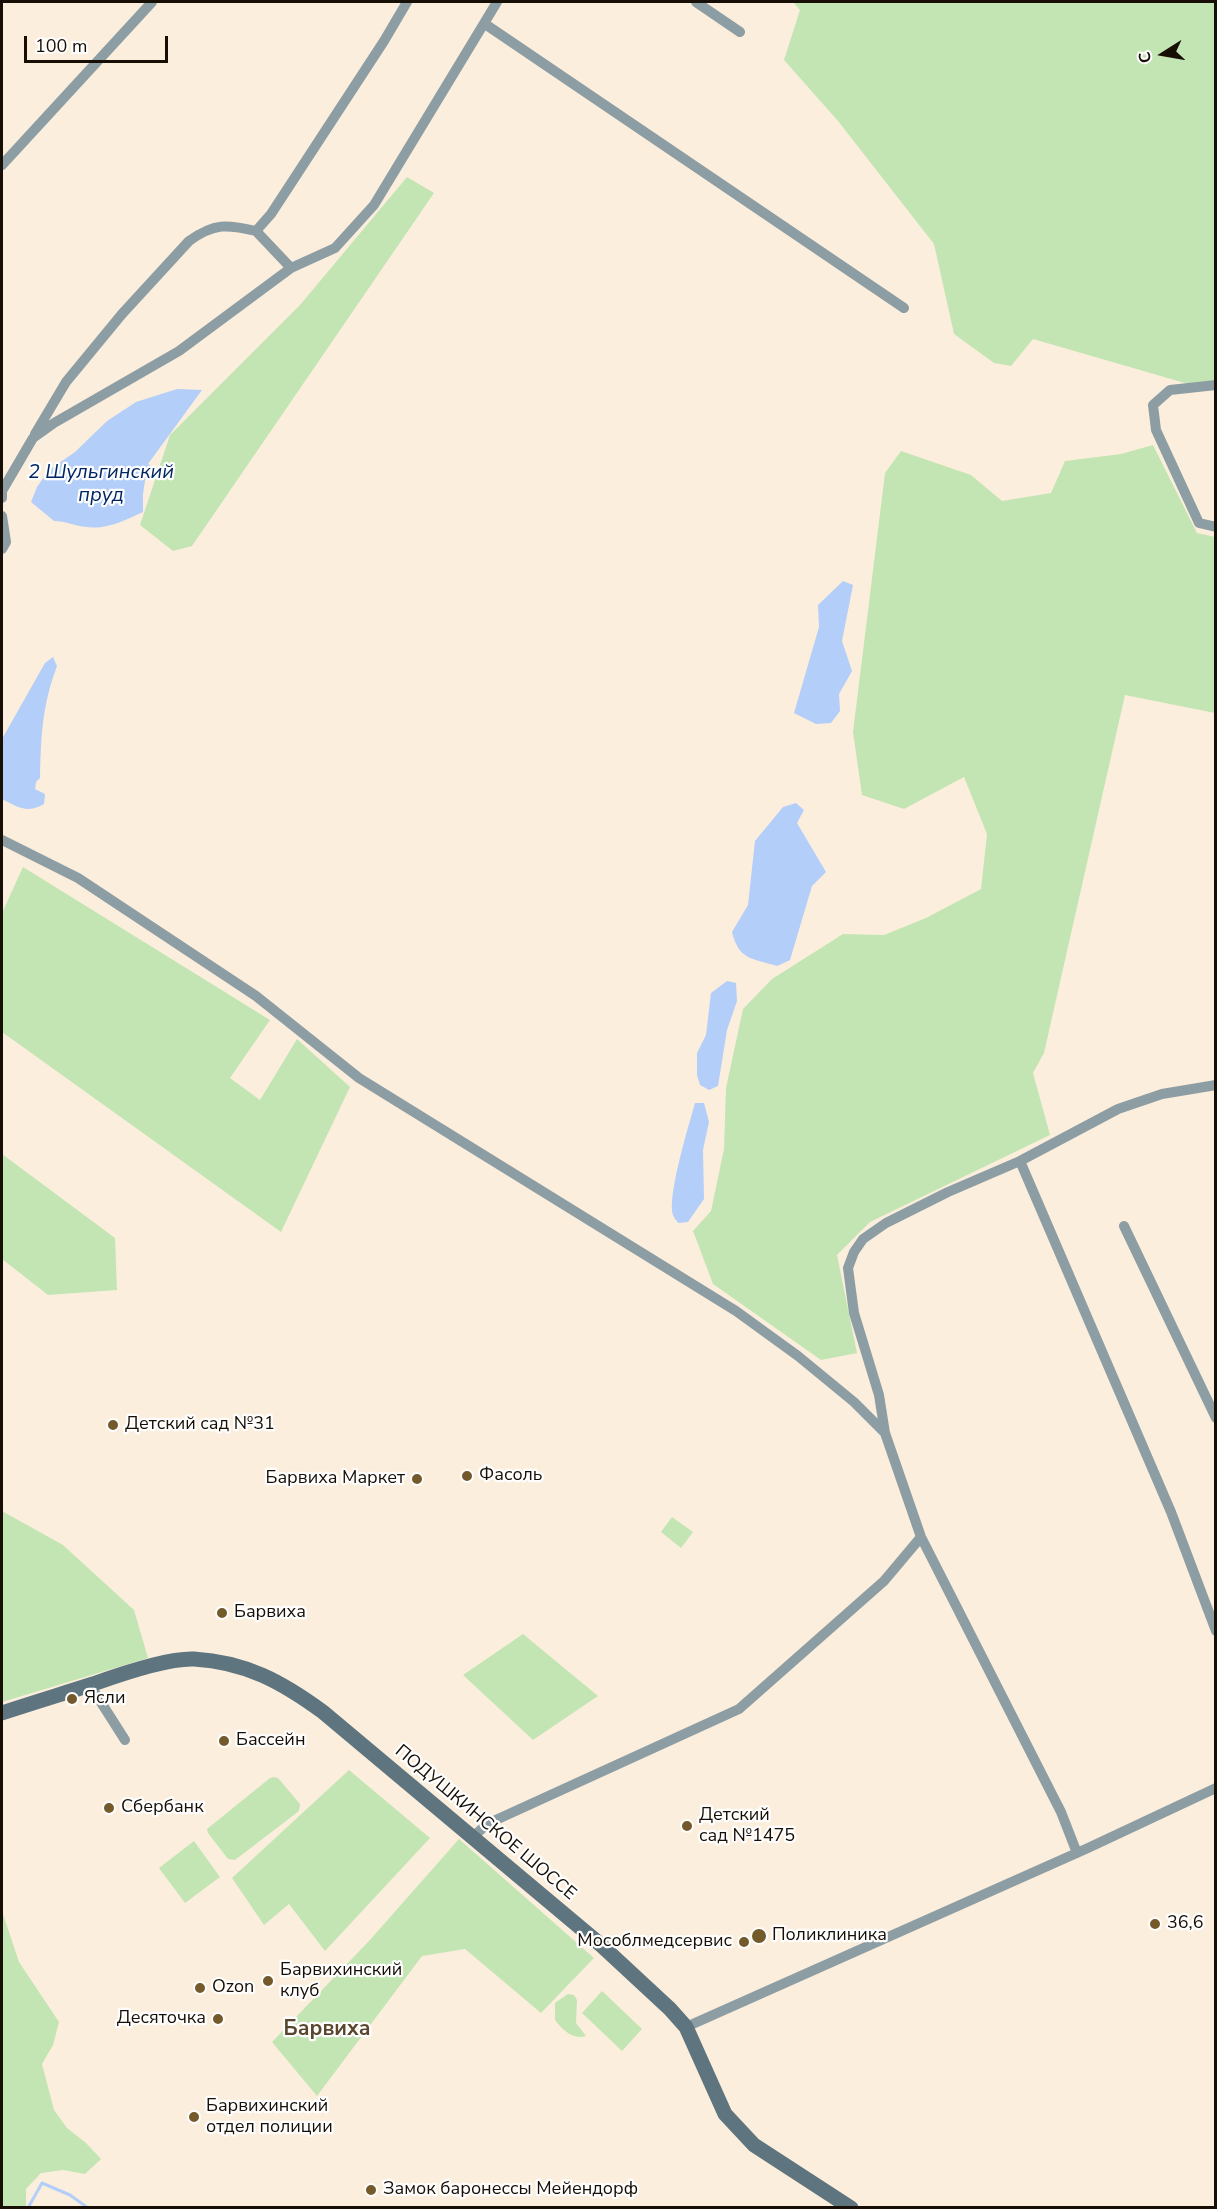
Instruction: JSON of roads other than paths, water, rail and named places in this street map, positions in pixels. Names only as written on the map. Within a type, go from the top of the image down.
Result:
[{"type":"main road","name":"ПОДУШКИНСКОЕ ШОССЕ","points":[[2,1713],[154,1666],[192,1659],[232,1664],[271,1678],[294,1690],[601,1945],[686,2027],[725,2114],[741,2132],[754,2145],[851,2208]]},
{"type":"street","points":[[2,165],[152,2]]},
{"type":"street","points":[[256,231],[272,214],[407,2]]},
{"type":"street","points":[[33,438],[54,423],[179,351],[291,268],[335,248],[374,205],[497,2]]},
{"type":"street","points":[[696,2],[740,32]]},
{"type":"street","points":[[484,24],[904,308]]},
{"type":"street","points":[[2,498],[2,491],[66,382],[122,314],[189,241],[201,232],[218,226],[233,226],[256,231],[291,268]]},
{"type":"street","points":[[1215,385],[1170,390],[1153,405],[1156,430],[1199,523],[1215,527]]},
{"type":"street","points":[[2,516],[6,542],[2,549]]},
{"type":"street","points":[[2,840],[78,878],[256,996],[359,1078],[736,1311],[798,1356],[854,1402],[885,1434]]},
{"type":"street","points":[[1077,1852],[1061,1812],[921,1538],[885,1434],[879,1395],[854,1313],[848,1268],[854,1252],[863,1239],[886,1223],[948,1192],[1020,1161],[1128,1105],[1162,1094],[1215,1085]]},
{"type":"street","points":[[1020,1161],[1171,1512],[1215,1631]]},
{"type":"street","points":[[1124,1226],[1215,1418]]},
{"type":"street","points":[[472,1838],[487,1824],[739,1709],[884,1581],[921,1538]]},
{"type":"street","points":[[90,1685],[125,1740]]},
{"type":"street","points":[[686,2027],[1215,1788]]},
{"type":"water","name":"2 Шульгинский пруд","points":[[177,389],[202,390],[148,464],[154,467],[153,471],[146,474],[143,512],[109,526],[94,528],[54,521],[31,502],[37,487],[49,470],[75,452],[107,421],[136,402]]},
{"type":"water","points":[[843,581],[853,585],[842,641],[852,671],[839,694],[840,711],[831,723],[816,724],[794,713],[819,627],[818,605]]},
{"type":"water","points":[[53,657],[57,666],[45,708],[40,778],[36,782],[35,789],[45,794],[44,804],[27,809],[2,799],[2,739],[45,663]]},
{"type":"water","points":[[796,803],[804,810],[797,823],[826,872],[812,886],[790,960],[777,966],[742,953],[732,932],[748,905],[755,841],[783,807]]},
{"type":"water","points":[[727,981],[736,983],[737,1001],[727,1030],[718,1086],[709,1090],[700,1085],[697,1075],[697,1053],[706,1035],[711,993]]},
{"type":"water","points":[[695,1103],[704,1103],[709,1122],[703,1150],[704,1199],[688,1222],[678,1223],[673,1215],[673,1193]]},
{"type":"waterway","points":[[28,2208],[42,2183],[70,2195],[88,2208]]},
{"type":"place","name":"Детский сад №31","points":[[113,1425]]},
{"type":"place","name":"Фасоль","points":[[467,1476]]},
{"type":"place","name":"Барвиха Маркет","points":[[417,1479]]},
{"type":"place","name":"Барвиха","points":[[222,1613]]},
{"type":"place","name":"Ясли","points":[[72,1699]]},
{"type":"place","name":"Бассейн","points":[[224,1741]]},
{"type":"place","name":"Сбербанк","points":[[109,1808]]},
{"type":"place","name":"Детский сад №1475","points":[[687,1826]]},
{"type":"place","name":"36,6","points":[[1155,1924]]},
{"type":"place","name":"Поликлиника","points":[[759,1936]]},
{"type":"place","name":"Мособлмедсервис","points":[[744,1942]]},
{"type":"place","name":"Барвихинский клуб","points":[[268,1981]]},
{"type":"place","name":"Ozon","points":[[200,1988]]},
{"type":"place","name":"Десяточка","points":[[218,2019]]},
{"type":"place","name":"Барвихинский отдел полиции","points":[[194,2117]]},
{"type":"place","name":"Замок баронессы Мейендорф","points":[[371,2190]]},
{"type":"district","name":"Барвиха","points":[[327,2030]]}]
